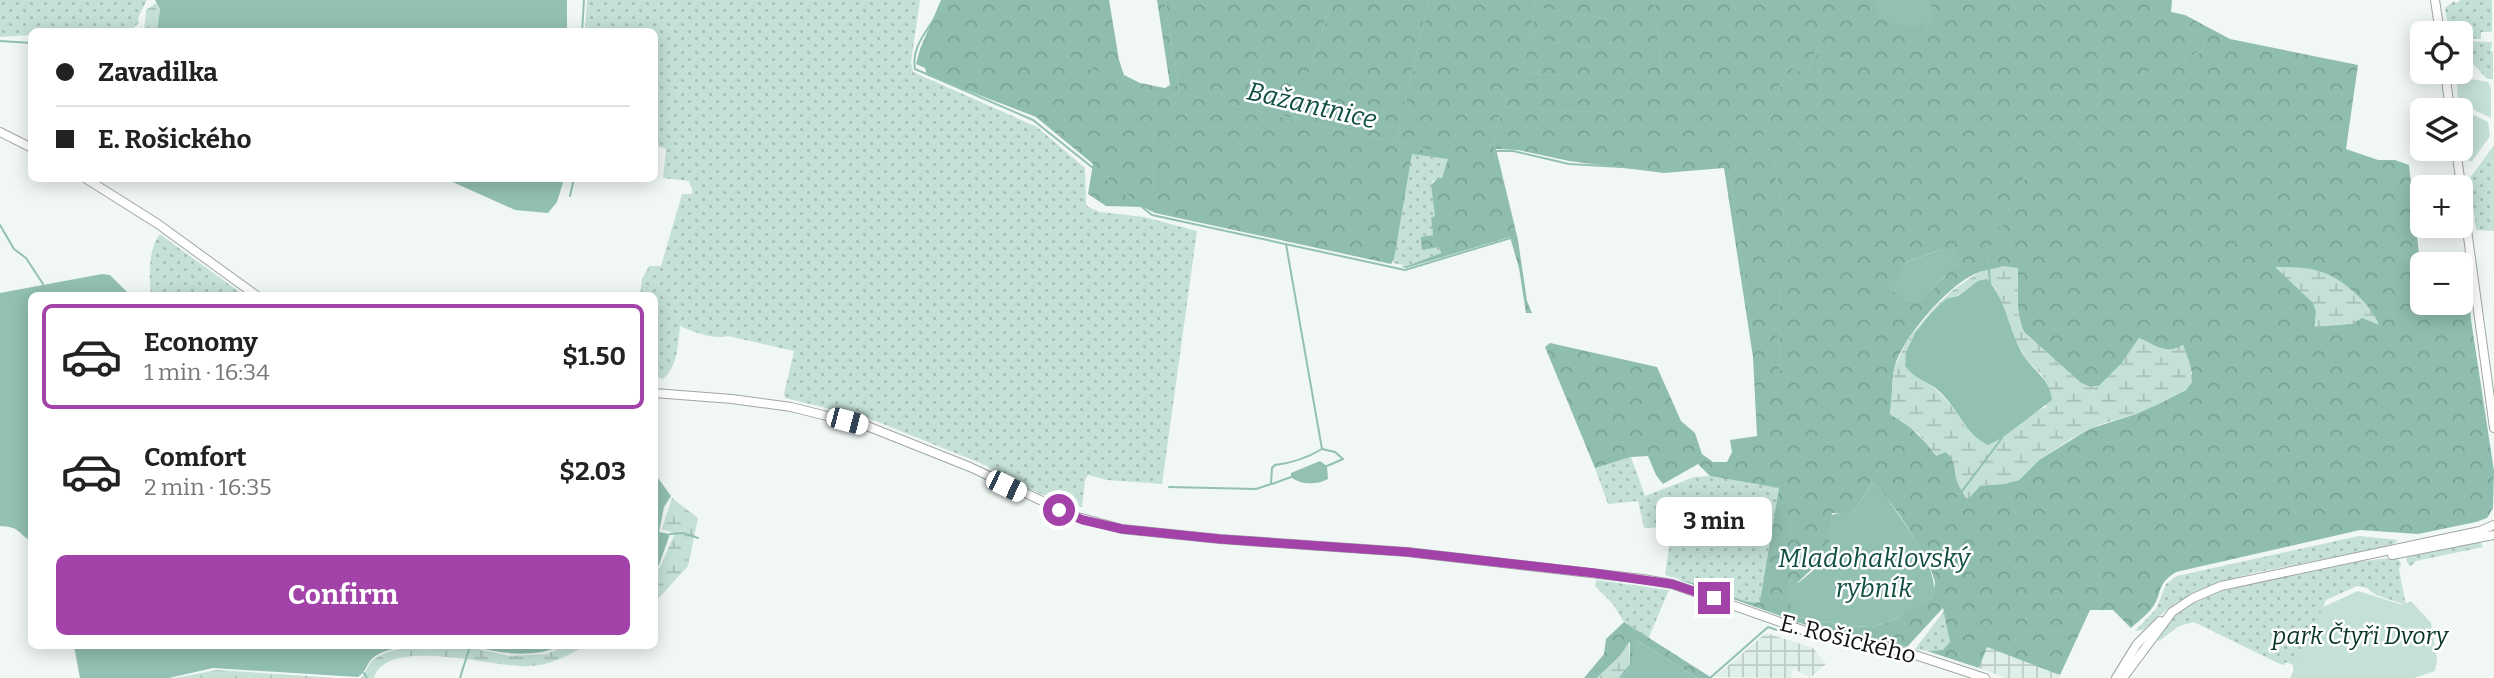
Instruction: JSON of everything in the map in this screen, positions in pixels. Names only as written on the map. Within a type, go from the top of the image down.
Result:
[{"type":"street","points":[[2435,0],[2438,21]]},
{"type":"street","points":[[0,132],[28,146]]},
{"type":"street","points":[[2458,161],[2494,428]]},
{"type":"street","points":[[91,182],[158,224],[252,292]]},
{"type":"street","points":[[2488,378],[2494,401]]},
{"type":"street","name":"E. Rošického","points":[[658,393],[706,396],[791,407],[867,426],[971,467],[1044,504],[1083,520],[1122,529],[1407,552],[1672,584],[1791,627],[1909,653],[1985,678]]},
{"type":"street","points":[[2483,536],[2494,523]]},
{"type":"street","points":[[2116,678],[2137,644],[2150,629],[2193,598],[2221,586],[2347,560],[2403,554],[2483,536],[2494,537]]},
{"type":"street","points":[[2123,678],[2168,616]]},
{"type":"shaded area","points":[[1766,633],[1813,648],[1826,664],[1810,678],[1793,668],[1791,678],[1715,677]]},
{"type":"shaded area","points":[[1987,646],[2060,674],[2058,678],[2006,678],[1979,668]]},
{"type":"green space","points":[[0,0],[147,0],[138,18],[139,23],[133,28],[28,28],[28,35],[0,37]]},
{"type":"green space","points":[[587,0],[920,0],[911,62],[913,72],[1037,127],[1085,168],[1088,207],[1100,212],[1144,217],[1197,231],[1162,484],[1107,480],[1088,475],[1082,507],[1057,501],[985,465],[868,418],[785,398],[794,351],[728,336],[710,336],[680,326],[672,368],[663,379],[658,377],[658,292],[640,292],[642,279],[649,266],[661,266],[682,194],[692,194],[692,189],[689,181],[663,178],[666,149],[658,146],[658,28],[585,28]]},
{"type":"green space","points":[[941,0],[1109,0],[1124,75],[1140,83],[1165,88],[1170,85],[1157,0],[2172,0],[2171,12],[2185,15],[2230,39],[2358,65],[2346,149],[2378,160],[2395,160],[2409,165],[2410,238],[2417,238],[2419,252],[2410,252],[2410,315],[2471,315],[2494,471],[2493,508],[2487,518],[2476,522],[2418,534],[2360,530],[2176,572],[2162,585],[2152,608],[2131,628],[2113,610],[2090,610],[2060,675],[1987,647],[1979,668],[1927,651],[1943,650],[1950,642],[1943,608],[1907,647],[1806,625],[1677,579],[1716,589],[1744,601],[1760,602],[1779,488],[1710,476],[1698,464],[1663,484],[1648,456],[1631,457],[1595,468],[1545,347],[1550,343],[1657,367],[1681,421],[1695,433],[1702,454],[1713,462],[1727,462],[1732,452],[1730,440],[1757,436],[1753,357],[1724,168],[1664,173],[1569,161],[1518,150],[1496,149],[1518,240],[1527,301],[1532,313],[1526,313],[1519,268],[1510,237],[1406,268],[1401,266],[1441,253],[1439,247],[1422,250],[1421,237],[1433,235],[1431,218],[1435,216],[1431,185],[1442,178],[1448,159],[1412,154],[1391,264],[1155,213],[1143,207],[1106,206],[1088,194],[1093,164],[1036,117],[927,75],[925,68],[916,64]],"holes":[[[1942,249],[1946,276],[1932,291],[1906,300],[1901,294],[1888,288],[1887,284],[1899,276],[1906,262]],[[2018,268],[2018,309],[2024,332],[2081,383],[2090,387],[2099,386],[2122,363],[2139,338],[2171,350],[2183,345],[2192,373],[2186,390],[2136,414],[2089,429],[2039,460],[2019,480],[1980,486],[1967,499],[1957,480],[1956,466],[1951,457],[1925,442],[1909,426],[1890,414],[1895,366],[1918,326],[1956,286],[1980,272]],[[1872,483],[1898,513],[1926,560],[1935,582],[1932,598],[1908,609],[1898,618],[1873,627],[1848,626],[1798,617],[1790,579],[1797,583],[1828,554],[1832,513],[1845,514],[1854,511]]]},
{"type":"green space","points":[[2461,0],[2492,0],[2492,32],[2481,32],[2481,39],[2473,39],[2473,21],[2447,21],[2445,8],[2454,1],[2456,3]]},
{"type":"green space","points":[[156,3],[160,9],[157,28],[144,28],[146,10]]},
{"type":"green space","points":[[2473,41],[2492,42],[2493,79],[2487,79],[2473,63]]},
{"type":"green space","points":[[2473,79],[2488,82],[2491,89],[2491,118],[2473,109],[2473,98],[2458,98],[2457,84],[2473,84]]},
{"type":"green space","points":[[2473,115],[2488,122],[2490,136],[2473,160]]},
{"type":"green space","points":[[2494,145],[2494,231],[2476,230],[2472,175]]},
{"type":"green space","points":[[1412,153],[1449,159],[1442,178],[1433,181],[1431,185],[1436,216],[1431,218],[1433,235],[1421,237],[1439,247],[1441,253],[1407,266],[1393,263]]},
{"type":"green space","points":[[161,235],[239,292],[151,292],[151,256],[155,241]]},
{"type":"green space","points":[[2004,266],[2018,268],[2018,309],[2024,332],[2081,383],[2090,387],[2099,386],[2122,363],[2139,338],[2171,350],[2183,345],[2190,363],[2192,382],[2186,390],[2159,404],[2098,425],[2071,439],[2039,460],[2019,480],[1980,486],[1967,500],[1958,484],[1954,464],[1949,455],[1946,452],[1936,456],[1917,432],[1890,414],[1894,369],[1907,340],[1936,306],[1979,272]],"holes":[[[1987,279],[1996,289],[2012,335],[2026,359],[2043,376],[2046,407],[2031,414],[1965,426],[1939,392],[1905,366],[1907,353],[1920,327],[1959,294]]]},
{"type":"green space","points":[[2275,267],[2309,269],[2337,279],[2363,301],[2379,325],[2362,318],[2352,324],[2314,327],[2316,312],[2313,303]]},
{"type":"green space","points":[[1631,457],[1645,496],[1694,477],[1710,476],[1779,488],[1761,602],[1743,600],[1665,575],[1672,527],[1644,528],[1638,501],[1608,504],[1595,468]]},
{"type":"green space","points":[[672,498],[698,518],[688,566],[658,599],[658,570],[675,533],[662,529]]},
{"type":"green space","points":[[2359,536],[2398,540],[2392,546],[2253,573],[2215,584],[2175,603],[2143,630],[2135,631],[2156,609],[2166,584],[2177,576]]},
{"type":"green space","points":[[2480,541],[2483,547],[2416,561],[2410,567],[2406,560],[2408,555]]},
{"type":"green space","points":[[2397,557],[2401,563],[2399,570],[2406,605],[2357,586],[2326,600],[2295,678],[2293,665],[2286,662],[2284,665],[2280,664],[2194,622],[2179,626],[2159,641],[2156,638],[2171,619],[2195,603],[2221,591],[2349,563]]},
{"type":"green space","points":[[1596,580],[1669,590],[1648,639],[1624,622],[1613,604],[1595,586]]},
{"type":"green space","name":"park Čtyři Dvory","points":[[2358,591],[2403,605],[2411,601],[2431,623],[2437,660],[2435,671],[2414,678],[2290,678],[2323,607]]},
{"type":"green space","points":[[1944,611],[1950,642],[1944,650],[1915,649]]},
{"type":"green space","points":[[1624,622],[1712,678],[1697,678],[1635,639],[1632,666],[1620,678],[1630,664],[1630,642],[1597,678],[1584,678],[1604,654],[1606,639]]},
{"type":"green space","points":[[1629,642],[1630,664],[1618,678],[1597,678],[1620,656]]},
{"type":"green space","points":[[478,649],[509,656],[579,649],[553,661],[528,666],[417,656],[397,659],[382,666],[374,678],[360,678],[371,662],[385,653],[397,650]]},
{"type":"green space","points":[[217,670],[338,678],[175,678]]},
{"type":"water","points":[[155,0],[567,0],[567,28],[157,28],[160,9]]},
{"type":"water","points":[[1876,0],[1928,0],[1934,10],[1932,22],[1911,26],[1885,20],[1878,17]]},
{"type":"water","points":[[453,182],[563,182],[557,202],[548,213],[515,210]]},
{"type":"water","points":[[1958,248],[1960,264],[1919,303],[1912,303],[1887,288],[1886,284],[1899,275],[1906,262],[1942,249]]},
{"type":"water","points":[[102,274],[110,275],[127,292],[28,292],[28,539],[15,529],[0,526],[0,293]]},
{"type":"water","points":[[1987,279],[2004,307],[2020,349],[2046,382],[2052,400],[2002,438],[1988,445],[1967,428],[1940,392],[1905,366],[1906,352],[1915,333],[1931,313],[1946,299],[1958,296],[1978,281]]},
{"type":"water","points":[[1320,461],[1327,466],[1328,479],[1309,483],[1299,482],[1291,477],[1291,473]]},
{"type":"water","points":[[658,478],[671,496],[664,507],[659,532],[670,534],[659,565]]},
{"type":"water","name":"Mladohaklovský rybník","points":[[1872,483],[1881,489],[1927,561],[1934,588],[1932,598],[1909,609],[1898,618],[1873,627],[1848,626],[1798,617],[1786,598],[1787,582],[1790,579],[1798,583],[1822,561],[1828,547],[1830,515],[1854,511]]},
{"type":"water","points":[[1635,639],[1697,678],[1620,678],[1632,666]]},
{"type":"water","points":[[75,649],[395,649],[376,656],[358,677],[213,668],[169,678],[80,678]]},
{"type":"water","points":[[485,649],[553,649],[527,654]]},
{"type":"waterway","points":[[582,28],[584,0]]},
{"type":"waterway","points":[[945,0],[916,50],[915,69],[1033,120],[1152,215],[1405,270],[1514,237]]},
{"type":"waterway","points":[[1038,39],[1119,82],[1172,97],[1179,92],[1165,0]]},
{"type":"waterway","points":[[1295,119],[1332,0]]},
{"type":"waterway","points":[[1396,142],[1429,0]]},
{"type":"waterway","points":[[1496,159],[1495,134],[1527,50],[1535,0]]},
{"type":"waterway","points":[[1654,0],[1662,72]]},
{"type":"waterway","points":[[1990,285],[1988,254],[2026,175],[2046,147],[2087,101],[2130,78],[2174,64],[2202,51],[2205,37],[2202,33],[2154,14],[2155,0]]},
{"type":"waterway","points":[[1535,8],[1613,20]]},
{"type":"waterway","points":[[1531,39],[1595,48],[1612,42]]},
{"type":"waterway","points":[[0,41],[28,43]]},
{"type":"waterway","points":[[1780,370],[1779,299],[1781,285],[1791,263],[1772,151],[1761,146],[1785,71],[1792,67],[1807,74],[1817,50],[1844,59]]},
{"type":"waterway","points":[[1519,72],[1591,79]]},
{"type":"waterway","name":"Bažantnice","points":[[1185,94],[1432,151]]},
{"type":"waterway","points":[[1153,190],[1155,96]]},
{"type":"waterway","points":[[1503,107],[1616,114]]},
{"type":"waterway","points":[[1752,331],[1730,174],[1736,164],[1761,147]]},
{"type":"waterway","points":[[1495,151],[1513,151],[1569,164],[1640,168]]},
{"type":"waterway","points":[[570,196],[573,182]]},
{"type":"waterway","points":[[0,225],[14,249],[26,258],[43,284]]},
{"type":"waterway","points":[[1169,487],[1256,489],[1271,484],[1272,468],[1275,465],[1299,460],[1322,449],[1286,244]]},
{"type":"waterway","points":[[1916,545],[1926,539],[2002,438]]},
{"type":"waterway","points":[[1322,449],[1335,452],[1343,459],[1327,466]]},
{"type":"waterway","points":[[1272,484],[1291,477]]},
{"type":"waterway","points":[[670,534],[683,533],[698,538]]},
{"type":"waterway","points":[[1797,623],[1798,617]]},
{"type":"waterway","points":[[1710,678],[1768,627],[1789,634]]},
{"type":"waterway","points":[[460,678],[469,649]]},
{"type":"waterway","points":[[364,673],[367,678]]},
{"type":"route","points":[[1059,510],[1083,520],[1122,529],[1407,552],[1594,573],[1672,584],[1714,598]]}]
